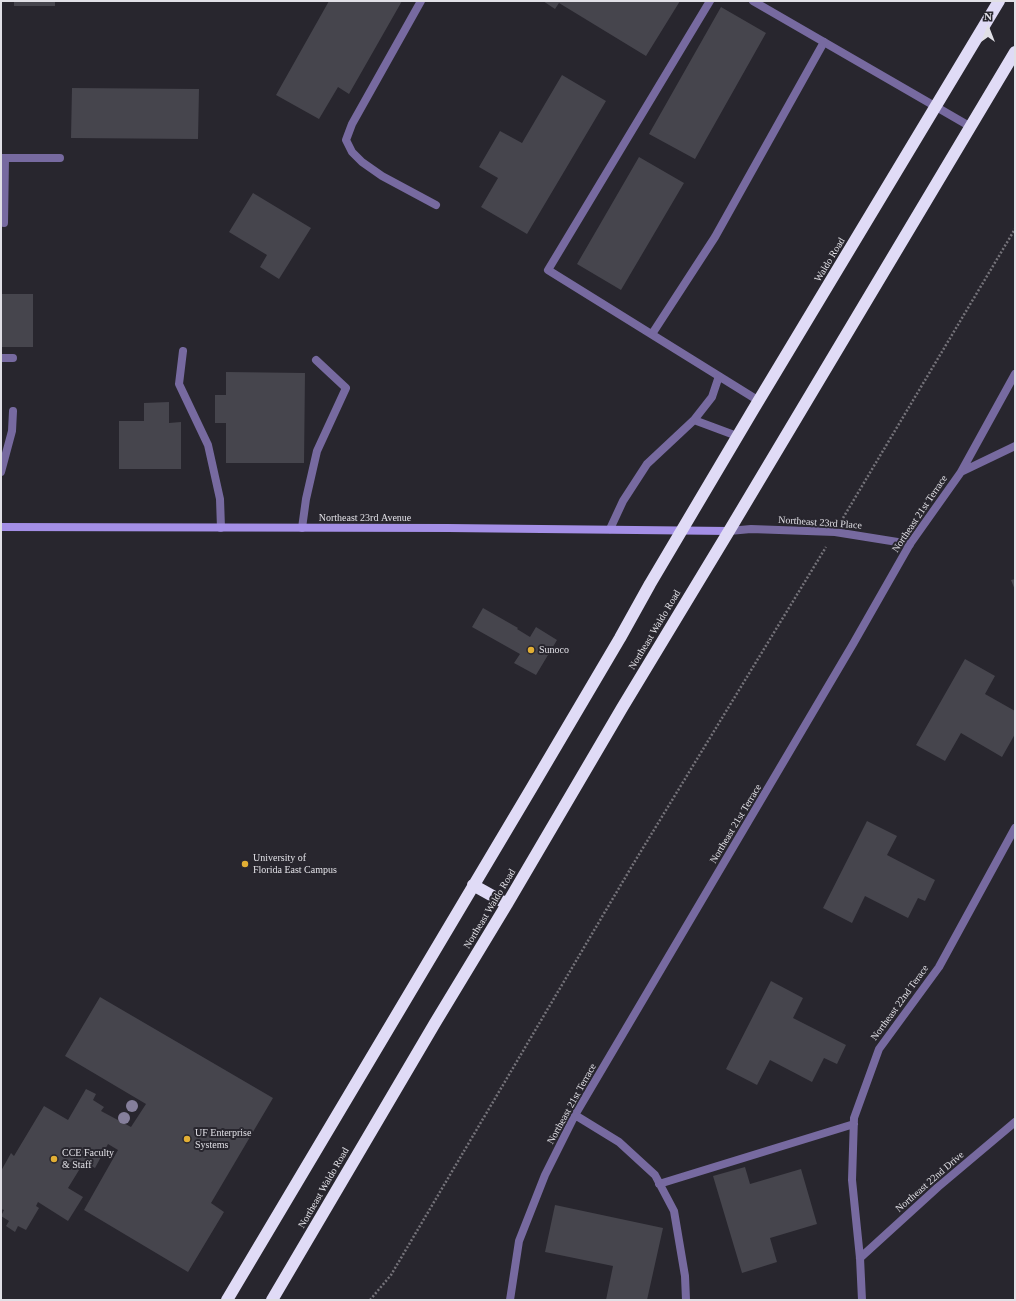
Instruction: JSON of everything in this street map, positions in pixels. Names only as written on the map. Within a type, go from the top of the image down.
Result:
[{"type":"highway","name":"Waldo Road","points":[[682,531],[737,436],[999,1]]},
{"type":"highway","points":[[729,531],[1015,52]]},
{"type":"highway","points":[[227,1300],[531,789],[682,531]]},
{"type":"highway","name":"Northeast Waldo Road","points":[[272,1300],[622,708],[729,531]]},
{"type":"highway","points":[[473,885],[507,904]]},
{"type":"main road","name":"Northeast 23rd Avenue","points":[[1,527],[729,531]]},
{"type":"street","points":[[422,1],[352,124],[346,140],[352,152],[367,166],[382,176],[436,205]]},
{"type":"street","points":[[710,1],[548,270],[759,401]]},
{"type":"street","points":[[753,1],[971,126]]},
{"type":"street","points":[[652,334],[715,238],[824,42]]},
{"type":"street","points":[[4,223],[3,158],[60,158]]},
{"type":"street","points":[[183,351],[179,384],[208,445],[220,499],[220,528]]},
{"type":"street","points":[[1,358],[13,358]]},
{"type":"street","points":[[302,528],[306,499],[317,451],[346,388],[316,360]]},
{"type":"street","name":"Northeast 21st Terrace","points":[[510,1300],[519,1241],[545,1176],[575,1115],[853,644],[910,544],[961,472],[1015,374]]},
{"type":"street","points":[[610,530],[623,501],[647,464],[694,420],[712,397],[719,376]]},
{"type":"street","points":[[1,472],[12,430],[13,411]]},
{"type":"street","points":[[694,420],[737,436]]},
{"type":"street","points":[[961,472],[1015,446]]},
{"type":"street","name":"Northeast 23rd Place","points":[[729,531],[751,530],[835,532],[910,544]]},
{"type":"street","name":"Northeast 22nd Terace","points":[[862,1300],[860,1258],[852,1180],[854,1118],[879,1049],[939,967],[1015,828]]},
{"type":"street","points":[[575,1115],[619,1142],[655,1175],[674,1211],[685,1276],[686,1300]]},
{"type":"street","name":"Northeast 22nd Drive","points":[[860,1258],[938,1187],[1015,1122]]},
{"type":"street","points":[[659,1184],[854,1124]]},
{"type":"path","points":[[370,1300],[391,1275],[632,866],[835,532],[1015,229]]},
{"type":"building","points":[[14,1],[55,1],[55,6],[14,6]]},
{"type":"building","points":[[329,1],[402,1],[349,94],[338,87],[319,119],[276,95]]},
{"type":"building","points":[[543,1],[680,1],[646,56],[559,3],[555,9]]},
{"type":"building","points":[[721,7],[766,33],[695,159],[649,134]]},
{"type":"building","points":[[562,75],[606,101],[527,234],[481,207],[498,178],[479,167],[500,131],[522,143]]},
{"type":"building","points":[[72,88],[199,89],[198,139],[71,138]]},
{"type":"building","points":[[639,157],[684,183],[621,290],[577,264]]},
{"type":"building","points":[[253,193],[311,228],[279,279],[260,267],[267,255],[229,232]]},
{"type":"building","points":[[1,294],[33,294],[33,347],[1,347]]},
{"type":"building","points":[[226,372],[305,373],[304,463],[226,463],[226,423],[215,423],[215,395],[226,395]]},
{"type":"building","points":[[169,402],[169,423],[181,422],[181,469],[119,469],[119,421],[144,421],[144,403]]},
{"type":"building","points":[[1015,579],[1015,590],[1011,580]]},
{"type":"building","name":"Sunoco","points":[[483,608],[518,628],[517,629],[530,637],[536,627],[557,640],[536,675],[514,663],[520,654],[472,627]]},
{"type":"building","points":[[965,659],[995,676],[985,694],[1015,711],[1015,734],[1002,757],[961,733],[945,761],[916,745]]},
{"type":"building","points":[[867,821],[897,836],[887,855],[935,880],[925,901],[918,898],[908,918],[865,896],[852,923],[823,908]]},
{"type":"building","points":[[771,981],[803,998],[793,1018],[846,1045],[837,1064],[824,1058],[812,1082],[770,1060],[757,1085],[726,1069]]},
{"type":"building","name":"UF Enterprise Systems","points":[[100,997],[273,1098],[211,1203],[224,1212],[188,1272],[84,1210],[118,1150],[108,1144],[95,1168],[84,1162],[68,1188],[83,1197],[68,1221],[38,1202],[36,1206],[39,1208],[26,1230],[18,1226],[15,1232],[6,1226],[9,1221],[1,1216],[4,1210],[1,1209],[1,1171],[11,1153],[14,1156],[44,1106],[68,1120],[86,1089],[96,1094],[93,1100],[104,1107],[101,1111],[131,1127],[146,1104],[65,1056]]},
{"type":"building","points":[[745,1167],[750,1184],[801,1169],[817,1224],[770,1238],[777,1262],[742,1273],[713,1176]]},
{"type":"building","points":[[555,1205],[663,1228],[647,1300],[606,1300],[613,1266],[545,1252]]},
{"type":"place","name":"Sunoco","points":[[531,650]]},
{"type":"place","name":"University of Florida East Campus","points":[[245,864]]},
{"type":"place","name":"UF Enterprise Systems","points":[[187,1139]]},
{"type":"place","name":"CCE Faculty & Staff","points":[[54,1159]]}]
